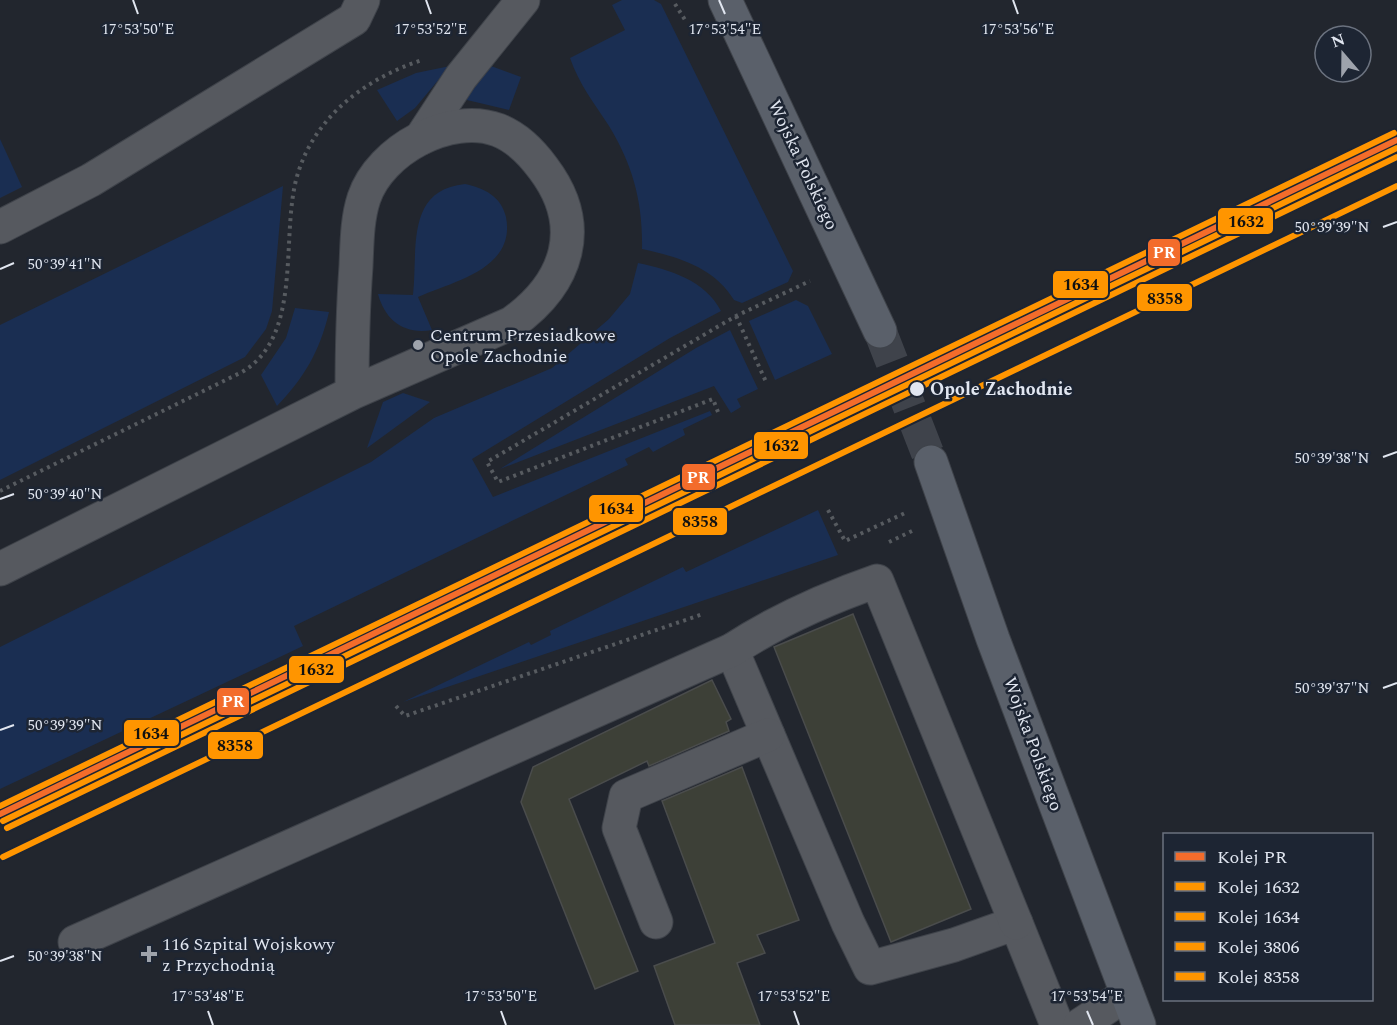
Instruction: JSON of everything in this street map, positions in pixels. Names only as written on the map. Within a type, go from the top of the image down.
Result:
[{"type":"main road","name":"Wojska Polskiego","points":[[725,2],[880,331]]},
{"type":"main road","name":"Wojska Polskiego","points":[[931,462],[997,649],[1139,1025]]},
{"type":"street","points":[[0,227],[91,180],[354,19],[363,0]]},
{"type":"street","points":[[420,138],[461,77],[525,3]]},
{"type":"street","points":[[0,569],[352,393],[512,323],[529,311],[550,288],[562,266],[567,246],[567,222],[560,195],[537,159],[518,141],[498,130],[472,127],[447,130],[420,138],[388,160],[365,196],[356,257],[352,393]]},
{"type":"street","points":[[75,942],[732,650],[770,625],[823,600],[877,581],[1057,1025]]},
{"type":"street","points":[[732,650],[848,922],[870,968],[954,945],[1016,923]]},
{"type":"street","points":[[656,922],[619,828],[626,796],[768,735]]},
{"type":"street","points":[[1080,1025],[1127,994]]},
{"type":"path","points":[[0,492],[242,372],[258,361],[275,334],[282,313],[294,190],[311,143],[331,116],[350,98],[377,81],[425,59]]},
{"type":"path","points":[[718,412],[713,399],[498,482],[487,462],[736,316],[810,281]]},
{"type":"path","points":[[736,316],[767,384]]},
{"type":"path","points":[[828,510],[845,540],[905,513]]},
{"type":"path","points":[[880,546],[912,531]]},
{"type":"path","points":[[396,706],[405,717],[706,614]]},
{"type":"shaded area","points":[[622,0],[654,0],[661,4],[793,271],[788,282],[742,303],[734,300],[726,289],[706,271],[682,260],[642,249],[641,216],[630,170],[609,126],[582,85],[570,58],[625,30],[612,5]]},
{"type":"shaded area","points":[[450,66],[415,108],[397,121],[377,90],[416,73]]},
{"type":"shaded area","points":[[491,66],[521,77],[509,110],[465,98]]},
{"type":"shaded area","points":[[0,139],[22,187],[0,198]]},
{"type":"shaded area","points":[[465,184],[491,194],[504,210],[507,235],[502,249],[492,261],[479,270],[418,297],[432,330],[404,328],[385,311],[378,294],[413,295],[418,225],[423,210],[432,198],[446,189]]},
{"type":"shaded area","points":[[283,186],[272,311],[266,329],[245,357],[0,480],[0,325]]},
{"type":"shaded area","points":[[638,263],[674,273],[696,284],[706,291],[721,311],[670,338],[472,459],[493,497],[710,411],[712,415],[683,429],[685,435],[653,452],[649,447],[625,459],[628,465],[294,626],[303,646],[0,789],[0,647],[371,462],[434,418],[552,368],[609,319],[630,294]]},
{"type":"shaded area","points":[[796,300],[808,306],[832,354],[775,380],[749,321]]},
{"type":"shaded area","points":[[295,308],[329,312],[321,339],[310,363],[277,406],[261,375],[286,338]]},
{"type":"shaded area","points":[[730,330],[758,389],[737,399],[741,407],[731,413],[714,386],[500,469],[696,348]]},
{"type":"shaded area","points":[[403,393],[430,402],[367,448],[383,402]]},
{"type":"shaded area","points":[[818,510],[838,555],[403,702],[529,642],[531,645],[551,635],[550,631],[683,567],[686,572]]},
{"type":"building","points":[[853,614],[971,909],[891,942],[774,647]]},
{"type":"building","points":[[712,680],[731,719],[726,722],[729,731],[649,766],[647,761],[569,799],[638,971],[595,989],[521,802],[533,767]]},
{"type":"building","points":[[742,767],[799,920],[757,935],[765,953],[737,963],[760,1025],[675,1025],[654,966],[715,943],[662,801]]},
{"type":"tunnel","points":[[880,331],[931,462]]},
{"type":"rail line","name":"1634","points":[[0,806],[1394,133]]},
{"type":"rail line","name":"PR","points":[[0,814],[1397,140]]},
{"type":"rail line","name":"1632","points":[[3,821],[1397,148]]},
{"type":"rail line","name":"3806","points":[[7,828],[1397,157]]},
{"type":"rail line","name":"8358","points":[[3,857],[1397,186]]},
{"type":"place","name":"Centrum Przesiadkowe Opole Zachodnie","points":[[418,345]]},
{"type":"place","name":"Opole Zachodnie","points":[[917,389]]},
{"type":"place","name":"116 Szpital Wojskowy z Przychodnią","points":[[149,954]]}]
